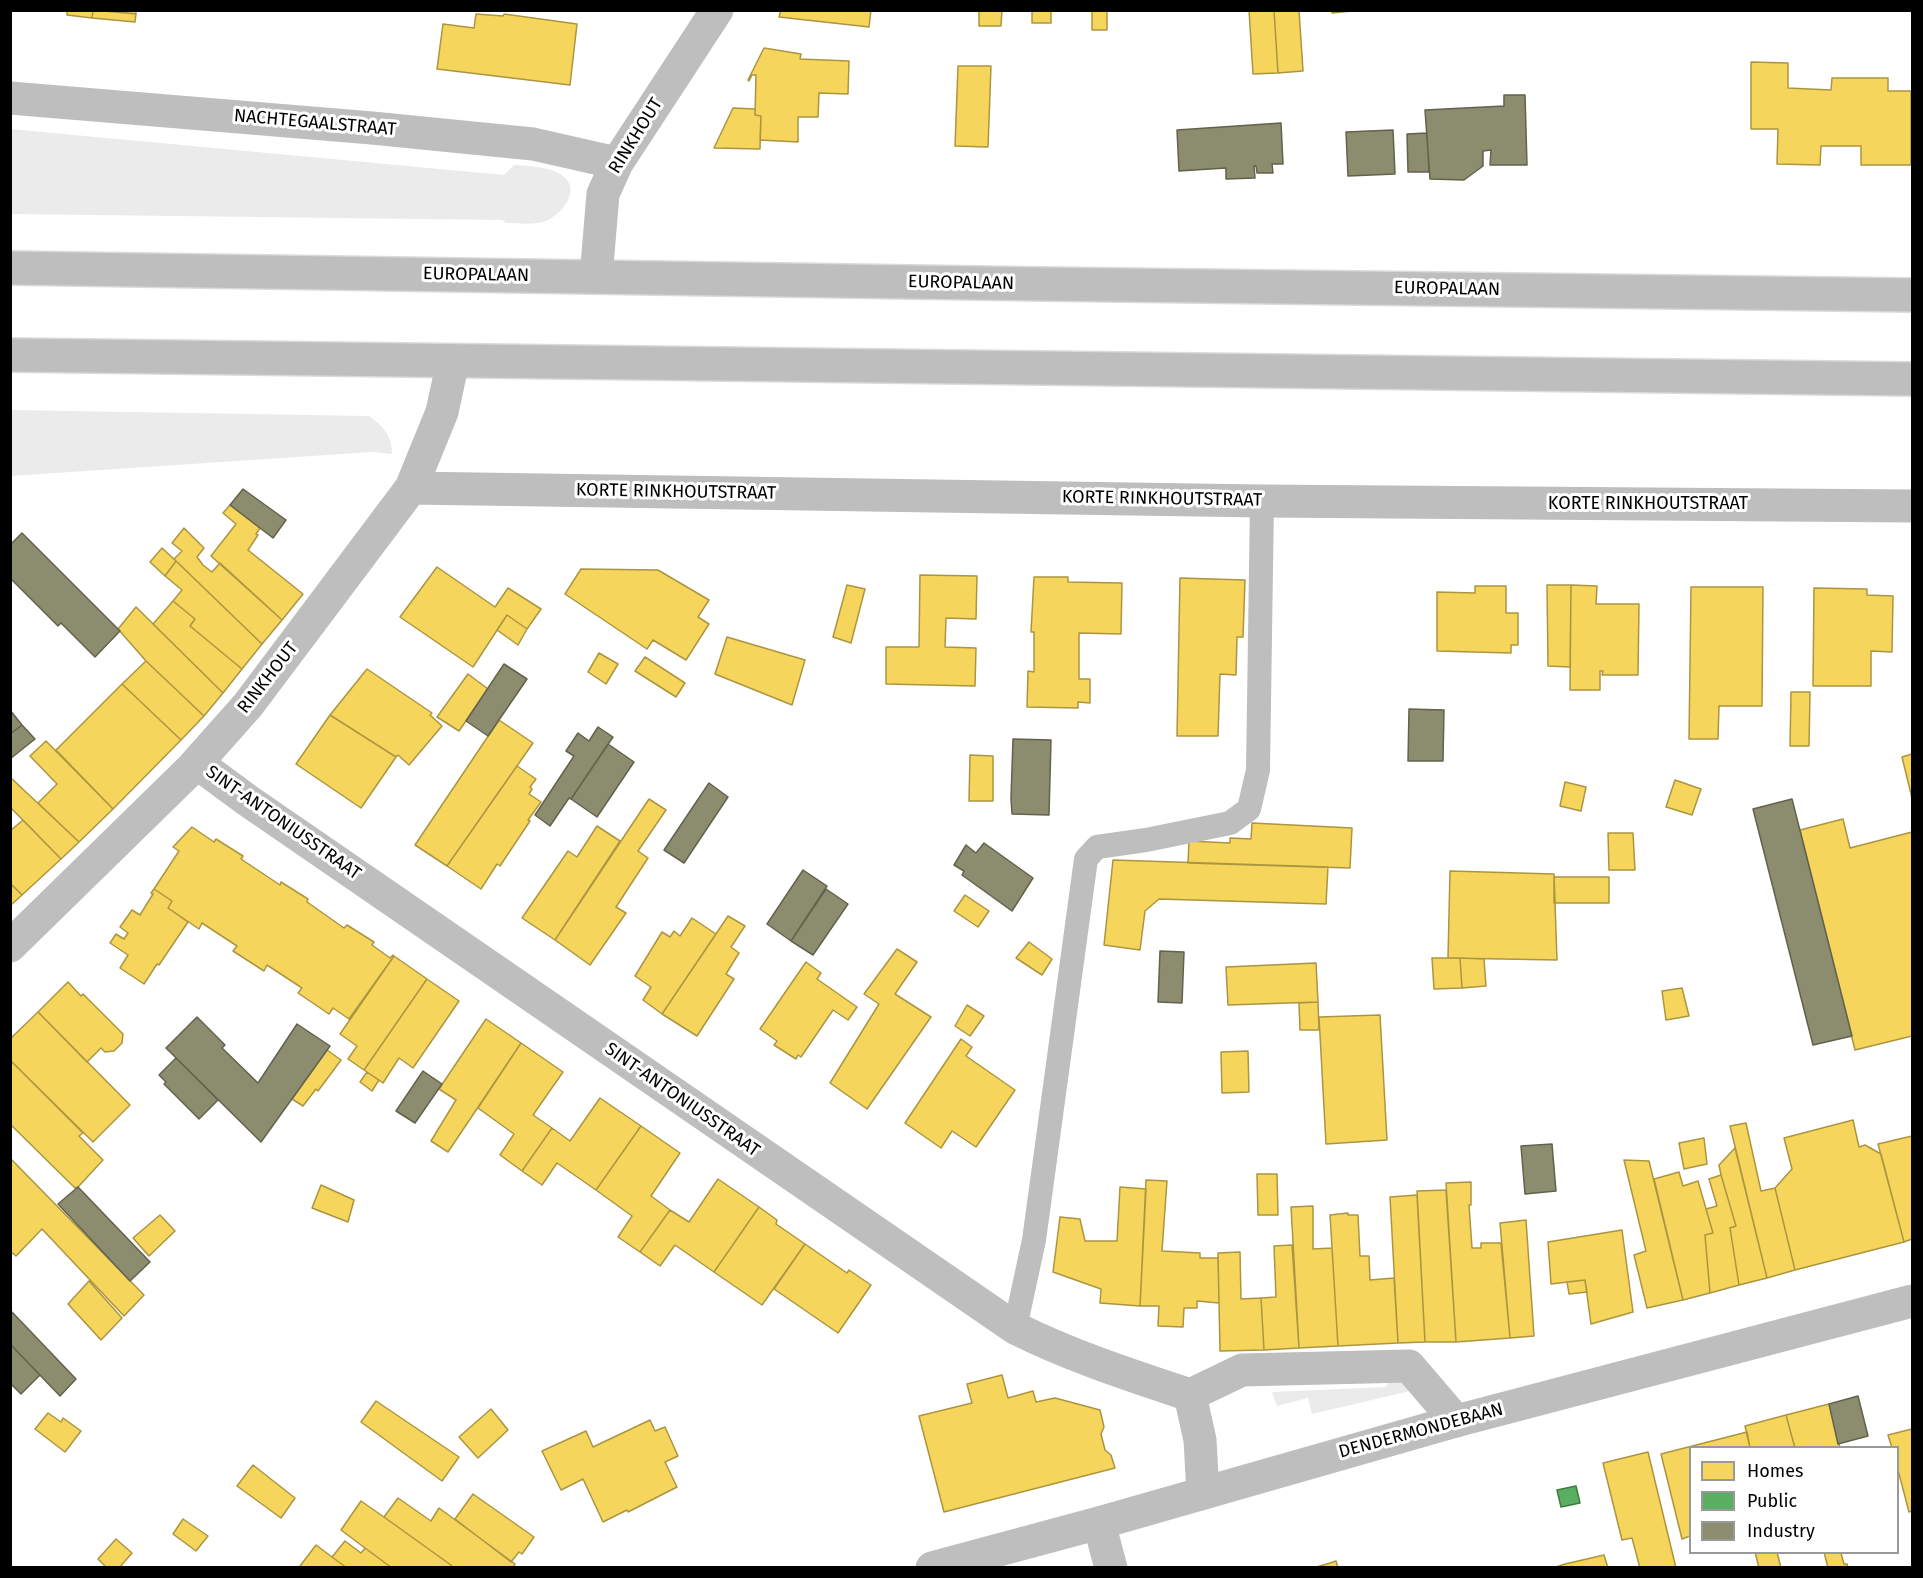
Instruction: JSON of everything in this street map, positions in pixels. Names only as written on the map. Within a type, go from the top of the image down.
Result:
[{"type":"main road","name":"RINKHOUT","points":[[596,277],[603,194],[617,163],[717,10]]},
{"type":"main road","name":"NACHTEGAALSTRAAT","points":[[10,98],[372,128],[533,144],[617,163]]},
{"type":"main road","name":"EUROPALAAN","points":[[10,268],[1912,295]]},
{"type":"main road","points":[[10,355],[1912,379]]},
{"type":"main road","name":"RINKHOUT","points":[[10,946],[197,763],[248,705],[411,488],[442,412],[453,361]]},
{"type":"main road","name":"KORTE RINKHOUTSTRAAT","points":[[411,488],[1262,501],[1912,506]]},
{"type":"main road","name":"SINT-ANTONIUSSTRAAT","points":[[197,763],[315,847],[1015,1328],[1044,1343],[1097,1364],[1190,1395]]},
{"type":"main road","name":"DENDERMONDEBAAN","points":[[932,1568],[1456,1421],[1912,1301]]},
{"type":"main road","points":[[1203,1492],[1200,1440],[1190,1395],[1242,1370],[1409,1366],[1456,1421]]},
{"type":"main road","points":[[1099,1523],[1111,1568]]},
{"type":"lane","points":[[1015,1328],[1034,1240],[1086,859],[1097,847],[1146,840],[1230,823],[1249,809],[1258,770],[1262,501]]},
{"type":"shaded area","points":[[10,129],[504,175],[514,165],[531,166],[549,169],[560,174],[567,180],[570,194],[568,201],[557,214],[543,222],[529,224],[506,223],[502,220],[11,214]]},
{"type":"shaded area","points":[[11,410],[369,416],[386,432],[392,454],[372,452],[11,476]]},
{"type":"shaded area","points":[[1398,1373],[1419,1389],[1312,1414],[1308,1398],[1277,1406],[1272,1392],[1385,1387]]},
{"type":"building: Homes","points":[[67,10],[93,10],[92,18],[67,15]]},
{"type":"building: Homes","points":[[93,10],[136,14],[135,22],[92,18]]},
{"type":"building: Homes","points":[[101,10],[136,10],[136,14]]},
{"type":"building: Homes","points":[[781,10],[871,10],[869,27],[779,17]]},
{"type":"building: Homes","points":[[979,10],[1002,10],[1001,26],[979,26]]},
{"type":"building: Homes","points":[[1032,10],[1051,10],[1051,23],[1032,23]]},
{"type":"building: Homes","points":[[1092,10],[1107,10],[1107,30],[1092,30]]},
{"type":"building: Homes","points":[[1249,10],[1274,10],[1278,73],[1253,74]]},
{"type":"building: Homes","points":[[1274,10],[1299,10],[1303,71],[1278,73]]},
{"type":"building: Homes","points":[[1332,10],[1352,10],[1352,11],[1332,13]]},
{"type":"building: Homes","points":[[476,14],[503,16],[504,14],[577,24],[570,85],[437,69],[443,24],[474,28]]},
{"type":"building: Homes","points":[[764,48],[801,54],[800,59],[849,61],[848,94],[819,93],[818,117],[798,117],[798,142],[760,140],[761,116],[755,115],[756,75],[752,75],[748,80]]},
{"type":"building: Homes","points":[[1751,62],[1788,63],[1788,88],[1831,90],[1832,78],[1888,78],[1888,91],[1911,91],[1911,165],[1861,165],[1861,146],[1821,146],[1820,165],[1777,164],[1778,129],[1751,129]]},
{"type":"building: Homes","points":[[958,66],[991,66],[988,147],[955,146]]},
{"type":"building: Homes","points":[[733,108],[755,109],[755,115],[761,116],[760,149],[714,148]]},
{"type":"building: Homes","points":[[230,505],[260,528],[248,550],[303,594],[282,620],[211,556],[236,524],[223,513]]},
{"type":"building: Homes","points":[[184,528],[204,548],[197,557],[203,565],[212,572],[220,563],[282,620],[262,644],[174,559],[182,551],[172,543]]},
{"type":"building: Homes","points":[[162,548],[176,561],[165,576],[150,562]]},
{"type":"building: Homes","points":[[176,561],[262,644],[242,669],[190,626],[195,619],[173,601],[182,590],[165,576]]},
{"type":"building: Homes","points":[[437,567],[495,607],[508,588],[541,609],[527,629],[507,615],[473,667],[400,617]]},
{"type":"building: Homes","points":[[581,569],[658,570],[709,600],[698,617],[709,624],[686,660],[653,640],[647,649],[565,594]]},
{"type":"building: Homes","points":[[920,575],[977,576],[976,619],[946,618],[945,647],[976,648],[975,686],[886,684],[886,647],[919,647]]},
{"type":"building: Homes","points":[[1034,577],[1068,577],[1068,582],[1122,583],[1121,634],[1079,633],[1079,679],[1090,679],[1090,703],[1078,702],[1078,708],[1027,707],[1028,671],[1034,672],[1034,632],[1031,632]]},
{"type":"building: Homes","points":[[1180,578],[1245,580],[1243,637],[1237,637],[1236,675],[1220,674],[1218,736],[1177,736]]},
{"type":"building: Homes","points":[[847,585],[865,589],[851,643],[833,637]]},
{"type":"building: Homes","points":[[1547,585],[1571,585],[1570,667],[1548,666]]},
{"type":"building: Homes","points":[[1571,585],[1597,586],[1596,604],[1639,604],[1638,675],[1602,675],[1603,671],[1600,671],[1600,690],[1570,690]]},
{"type":"building: Homes","points":[[1475,586],[1506,586],[1506,613],[1518,613],[1518,645],[1511,645],[1511,653],[1437,651],[1437,592],[1475,593]]},
{"type":"building: Homes","points":[[1691,587],[1763,587],[1762,706],[1719,706],[1718,739],[1689,739]]},
{"type":"building: Homes","points":[[1814,588],[1867,589],[1867,595],[1893,596],[1892,652],[1871,651],[1871,686],[1813,686]]},
{"type":"building: Homes","points":[[173,601],[195,619],[190,626],[242,669],[223,693],[153,624]]},
{"type":"building: Homes","points":[[136,607],[223,693],[204,716],[146,661],[118,629]]},
{"type":"building: Homes","points":[[507,615],[527,629],[518,645],[497,630]]},
{"type":"building: Homes","points":[[727,637],[805,660],[792,705],[715,674]]},
{"type":"building: Homes","points":[[599,653],[618,664],[606,684],[588,672]]},
{"type":"building: Homes","points":[[645,657],[685,683],[676,697],[635,671]]},
{"type":"building: Homes","points":[[146,661],[204,716],[181,740],[122,684]]},
{"type":"building: Homes","points":[[367,669],[432,713],[430,715],[442,726],[409,765],[398,755],[396,757],[330,715]]},
{"type":"building: Homes","points":[[468,674],[488,689],[459,731],[437,717]]},
{"type":"building: Homes","points":[[122,684],[181,740],[113,809],[56,750]]},
{"type":"building: Homes","points":[[1791,692],[1810,692],[1809,746],[1790,746]]},
{"type":"building: Homes","points":[[330,715],[396,757],[361,808],[296,764]]},
{"type":"building: Homes","points":[[499,720],[533,743],[447,866],[415,845]]},
{"type":"building: Homes","points":[[46,741],[113,809],[79,842],[38,803],[57,784],[30,756]]},
{"type":"building: Homes","points":[[1912,754],[1912,798],[1902,757]]},
{"type":"building: Homes","points":[[970,755],[993,756],[993,801],[969,801]]},
{"type":"building: Homes","points":[[517,766],[536,779],[530,787],[532,789],[529,794],[541,802],[500,866],[497,864],[481,889],[447,866]]},
{"type":"building: Homes","points":[[10,777],[79,842],[61,859],[10,807]]},
{"type":"building: Homes","points":[[1675,780],[1701,789],[1692,815],[1666,807]]},
{"type":"building: Homes","points":[[1565,782],[1586,787],[1581,811],[1560,806]]},
{"type":"building: Homes","points":[[649,799],[666,810],[638,851],[648,858],[616,907],[626,913],[590,965],[555,940]]},
{"type":"building: Homes","points":[[1843,819],[1850,848],[1912,832],[1912,1036],[1855,1050],[1800,830]]},
{"type":"building: Homes","points":[[23,820],[61,859],[22,895],[10,883],[10,831]]},
{"type":"building: Homes","points":[[1252,823],[1352,828],[1350,868],[1188,863],[1189,841],[1230,843],[1230,838],[1251,839]]},
{"type":"building: Homes","points":[[597,826],[620,841],[555,940],[522,918],[568,851],[577,857]]},
{"type":"building: Homes","points":[[192,827],[214,842],[216,839],[243,856],[241,859],[280,885],[281,882],[308,899],[307,902],[344,928],[347,925],[374,942],[372,945],[390,958],[394,956],[349,1019],[333,1008],[329,1014],[298,993],[302,988],[267,965],[264,971],[233,951],[237,946],[202,923],[199,929],[168,908],[172,901],[154,889],[179,851],[173,847]]},
{"type":"building: Homes","points":[[1608,833],[1633,833],[1635,870],[1609,870]]},
{"type":"building: Homes","points":[[1113,860],[1328,867],[1326,904],[1159,899],[1145,911],[1140,950],[1104,945]]},
{"type":"building: Homes","points":[[1450,871],[1554,874],[1557,960],[1448,958]]},
{"type":"building: Homes","points":[[1554,877],[1609,877],[1609,903],[1554,903]]},
{"type":"building: Homes","points":[[10,883],[22,895],[10,906]]},
{"type":"building: Homes","points":[[154,889],[172,901],[168,908],[188,922],[144,984],[120,968],[128,955],[110,943],[116,934],[124,939],[128,933],[120,927],[132,910],[140,915]]},
{"type":"building: Homes","points":[[965,895],[989,911],[978,927],[954,911]]},
{"type":"building: Homes","points":[[728,916],[745,926],[731,947],[739,953],[726,974],[734,979],[697,1036],[662,1014]]},
{"type":"building: Homes","points":[[692,918],[716,934],[662,1014],[643,1000],[651,987],[635,976],[662,932],[670,937],[674,931],[680,936]]},
{"type":"building: Homes","points":[[1029,942],[1052,959],[1042,975],[1016,958]]},
{"type":"building: Homes","points":[[897,949],[917,962],[895,994],[931,1017],[867,1109],[830,1083],[879,1004],[864,994]]},
{"type":"building: Homes","points":[[394,956],[427,979],[364,1070],[348,1059],[357,1046],[340,1034]]},
{"type":"building: Homes","points":[[1432,958],[1460,958],[1462,988],[1434,989]]},
{"type":"building: Homes","points":[[1460,958],[1484,959],[1486,986],[1462,988]]},
{"type":"building: Homes","points":[[806,962],[821,973],[817,979],[857,1007],[848,1020],[833,1010],[801,1057],[798,1055],[796,1059],[774,1045],[777,1041],[760,1029]]},
{"type":"building: Homes","points":[[1316,963],[1318,1002],[1228,1005],[1226,967]]},
{"type":"building: Homes","points":[[427,979],[459,1001],[413,1068],[399,1058],[383,1083],[364,1070]]},
{"type":"building: Homes","points":[[68,982],[123,1034],[122,1043],[114,1051],[105,1052],[101,1048],[87,1062],[38,1012]]},
{"type":"building: Homes","points":[[1682,988],[1689,1016],[1666,1020],[1662,991]]},
{"type":"building: Homes","points":[[1318,1002],[1319,1030],[1300,1030],[1299,1003]]},
{"type":"building: Homes","points":[[967,1005],[984,1016],[970,1036],[955,1026]]},
{"type":"building: Homes","points":[[38,1012],[130,1105],[93,1142],[10,1060],[10,1039]]},
{"type":"building: Homes","points":[[1380,1015],[1387,1140],[1326,1144],[1319,1017]]},
{"type":"building: Homes","points":[[486,1019],[521,1043],[448,1152],[431,1141],[456,1100],[439,1089]]},
{"type":"building: Homes","points":[[961,1039],[972,1047],[966,1056],[1015,1090],[976,1147],[952,1131],[941,1148],[905,1123]]},
{"type":"building: Homes","points":[[521,1043],[563,1072],[533,1115],[552,1128],[522,1171],[500,1155],[514,1134],[478,1108]]},
{"type":"building: Homes","points":[[327,1050],[341,1060],[318,1091],[316,1089],[303,1106],[292,1099]]},
{"type":"building: Homes","points":[[1248,1051],[1249,1092],[1222,1093],[1221,1052]]},
{"type":"building: Homes","points":[[10,1060],[83,1133],[79,1136],[103,1160],[78,1187],[75,1188],[10,1124]]},
{"type":"building: Homes","points":[[367,1072],[379,1080],[372,1091],[360,1082]]},
{"type":"building: Homes","points":[[600,1098],[641,1126],[596,1190],[557,1163],[542,1185],[522,1171],[552,1128],[570,1141]]},
{"type":"building: Homes","points":[[1853,1120],[1859,1147],[1865,1145],[1881,1154],[1904,1242],[1795,1270],[1775,1188],[1792,1169],[1784,1138]]},
{"type":"building: Homes","points":[[1746,1123],[1761,1191],[1775,1188],[1795,1270],[1767,1278],[1730,1126]]},
{"type":"building: Homes","points":[[641,1126],[680,1153],[651,1196],[670,1210],[640,1252],[618,1237],[632,1216],[596,1190]]},
{"type":"building: Homes","points":[[1912,1136],[1912,1239],[1904,1242],[1878,1144]]},
{"type":"building: Homes","points":[[1704,1138],[1707,1164],[1684,1169],[1679,1143]]},
{"type":"building: Homes","points":[[1735,1148],[1767,1278],[1739,1285],[1730,1228],[1736,1226],[1719,1165]]},
{"type":"building: Homes","points":[[10,1158],[144,1295],[124,1316],[42,1229],[16,1256],[10,1251]]},
{"type":"building: Homes","points":[[1624,1160],[1649,1161],[1683,1300],[1647,1308],[1634,1255],[1646,1251]]},
{"type":"building: Homes","points":[[1679,1172],[1683,1186],[1698,1181],[1713,1233],[1705,1235],[1710,1293],[1683,1300],[1654,1179]]},
{"type":"building: Homes","points":[[1257,1174],[1277,1174],[1278,1215],[1258,1215]]},
{"type":"building: Homes","points":[[1721,1175],[1736,1226],[1730,1228],[1739,1285],[1710,1293],[1705,1235],[1713,1233],[1706,1209],[1717,1206],[1709,1179]]},
{"type":"building: Homes","points":[[718,1179],[759,1207],[714,1272],[675,1245],[660,1266],[640,1252],[670,1210],[689,1222]]},
{"type":"building: Homes","points":[[1146,1180],[1167,1181],[1162,1251],[1200,1253],[1200,1258],[1218,1258],[1219,1303],[1197,1301],[1197,1308],[1184,1308],[1183,1327],[1158,1326],[1159,1306],[1140,1306]]},
{"type":"building: Homes","points":[[1471,1182],[1471,1205],[1469,1205],[1472,1248],[1481,1248],[1481,1243],[1501,1243],[1510,1338],[1456,1342],[1446,1183]]},
{"type":"building: Homes","points":[[321,1185],[354,1200],[348,1222],[312,1208]]},
{"type":"building: Homes","points":[[1120,1187],[1146,1189],[1140,1306],[1100,1303],[1101,1289],[1053,1272],[1060,1217],[1080,1219],[1085,1241],[1117,1241]]},
{"type":"building: Homes","points":[[1446,1190],[1456,1342],[1425,1342],[1417,1191]]},
{"type":"building: Homes","points":[[1417,1195],[1425,1342],[1398,1343],[1390,1197]]},
{"type":"building: Homes","points":[[1313,1206],[1313,1249],[1332,1248],[1338,1346],[1299,1348],[1291,1207]]},
{"type":"building: Homes","points":[[759,1207],[777,1220],[776,1224],[805,1244],[762,1305],[714,1272]]},
{"type":"building: Homes","points":[[1348,1213],[1348,1215],[1358,1215],[1360,1256],[1369,1256],[1370,1280],[1394,1278],[1398,1343],[1338,1346],[1330,1215]]},
{"type":"building: Homes","points":[[160,1215],[175,1231],[149,1256],[133,1238]]},
{"type":"building: Homes","points":[[1526,1220],[1534,1336],[1510,1338],[1500,1223]]},
{"type":"building: Homes","points":[[1622,1230],[1633,1312],[1591,1324],[1585,1280],[1551,1284],[1548,1242]]},
{"type":"building: Homes","points":[[805,1244],[847,1273],[849,1270],[871,1285],[838,1333],[774,1289]]},
{"type":"building: Homes","points":[[1292,1245],[1299,1348],[1264,1350],[1261,1298],[1276,1297],[1274,1246]]},
{"type":"building: Homes","points":[[1240,1252],[1241,1299],[1261,1298],[1264,1350],[1220,1351],[1218,1253]]},
{"type":"building: Homes","points":[[1585,1280],[1587,1292],[1569,1294],[1567,1282]]},
{"type":"building: Homes","points":[[89,1281],[122,1318],[101,1340],[68,1304]]},
{"type":"building: Homes","points":[[1002,1375],[1008,1398],[1033,1391],[1036,1402],[1055,1398],[1100,1410],[1104,1427],[1101,1434],[1105,1450],[1111,1455],[1115,1468],[944,1512],[919,1416],[972,1403],[967,1384]]},
{"type":"building: Homes","points":[[376,1401],[459,1457],[442,1481],[361,1422]]},
{"type":"building: Homes","points":[[1829,1404],[1840,1446],[1794,1446],[1786,1415]]},
{"type":"building: Homes","points":[[491,1409],[508,1430],[478,1458],[459,1437]]},
{"type":"building: Homes","points":[[48,1413],[61,1422],[63,1418],[81,1431],[65,1452],[35,1429]]},
{"type":"building: Homes","points":[[1786,1415],[1794,1446],[1750,1446],[1745,1426]]},
{"type":"building: Homes","points":[[650,1420],[655,1431],[665,1427],[678,1456],[665,1462],[677,1487],[603,1522],[583,1479],[561,1490],[542,1451],[586,1431],[593,1447]]},
{"type":"building: Homes","points":[[1912,1429],[1912,1511],[1909,1512],[1899,1474],[1899,1446],[1891,1446],[1888,1435]]},
{"type":"building: Homes","points":[[1747,1432],[1750,1446],[1692,1446]]},
{"type":"building: Homes","points":[[1689,1447],[1689,1536],[1682,1539],[1661,1454]]},
{"type":"building: Homes","points":[[1648,1452],[1676,1568],[1640,1568],[1632,1538],[1622,1540],[1603,1463]]},
{"type":"building: Homes","points":[[253,1465],[295,1498],[281,1518],[237,1486]]},
{"type":"building: Homes","points":[[473,1494],[534,1537],[522,1554],[519,1552],[511,1562],[455,1519]]},
{"type":"building: Homes","points":[[398,1498],[431,1521],[439,1508],[515,1564],[513,1568],[455,1568],[384,1517]]},
{"type":"building: Homes","points":[[361,1501],[455,1568],[392,1568],[341,1530]]},
{"type":"building: Homes","points":[[183,1519],[208,1536],[196,1551],[173,1534]]},
{"type":"building: Homes","points":[[116,1539],[132,1553],[119,1568],[107,1568],[98,1559]]},
{"type":"building: Homes","points":[[345,1541],[361,1553],[365,1548],[392,1568],[347,1568],[332,1557]]},
{"type":"building: Homes","points":[[316,1545],[347,1568],[303,1568],[300,1566]]},
{"type":"building: Homes","points":[[1756,1554],[1778,1554],[1781,1568],[1759,1568]]},
{"type":"building: Homes","points":[[1824,1554],[1841,1554],[1844,1564],[1847,1564],[1848,1568],[1828,1568]]},
{"type":"building: Homes","points":[[1604,1555],[1608,1568],[1556,1567],[1565,1564]]},
{"type":"building: Homes","points":[[1336,1561],[1338,1568],[1313,1568],[1330,1563]]},
{"type":"building: Public","points":[[1576,1486],[1580,1503],[1561,1507],[1557,1490]]},
{"type":"building: Industry","points":[[1504,95],[1525,95],[1527,165],[1490,165],[1491,150],[1483,151],[1483,166],[1464,180],[1430,179],[1425,110],[1504,106]]},
{"type":"building: Industry","points":[[1281,123],[1283,164],[1272,164],[1273,173],[1257,173],[1256,166],[1254,166],[1255,178],[1226,179],[1226,168],[1179,171],[1177,130]]},
{"type":"building: Industry","points":[[1393,130],[1395,174],[1348,176],[1346,132]]},
{"type":"building: Industry","points":[[1427,133],[1429,172],[1408,172],[1407,134]]},
{"type":"building: Industry","points":[[243,489],[286,520],[273,538],[230,505]]},
{"type":"building: Industry","points":[[22,533],[120,631],[95,657],[61,623],[58,626],[10,578],[10,545]]},
{"type":"building: Industry","points":[[504,664],[527,679],[488,736],[466,721]]},
{"type":"building: Industry","points":[[1409,709],[1444,710],[1443,761],[1408,761]]},
{"type":"building: Industry","points":[[10,710],[22,725],[10,734]]},
{"type":"building: Industry","points":[[22,725],[35,739],[10,759],[10,734]]},
{"type":"building: Industry","points":[[598,727],[613,737],[550,826],[535,815],[574,756],[566,751],[578,733],[589,741]]},
{"type":"building: Industry","points":[[1013,739],[1051,740],[1049,815],[1012,814]]},
{"type":"building: Industry","points":[[608,744],[634,762],[597,817],[571,799]]},
{"type":"building: Industry","points":[[709,783],[728,797],[684,863],[664,850]]},
{"type":"building: Industry","points":[[1792,799],[1852,1036],[1813,1045],[1753,809]]},
{"type":"building: Industry","points":[[984,843],[1033,878],[1012,911],[962,875],[964,871],[954,865],[966,845],[976,853]]},
{"type":"building: Industry","points":[[803,870],[827,886],[791,941],[767,924]]},
{"type":"building: Industry","points":[[826,889],[848,904],[813,955],[791,941]]},
{"type":"building: Industry","points":[[1160,951],[1184,952],[1182,1003],[1158,1002]]},
{"type":"building: Industry","points":[[197,1017],[225,1045],[222,1048],[258,1083],[297,1024],[330,1046],[261,1142],[166,1048]]},
{"type":"building: Industry","points":[[176,1058],[218,1100],[199,1119],[164,1084],[166,1082],[159,1075]]},
{"type":"building: Industry","points":[[423,1071],[442,1084],[415,1123],[396,1111]]},
{"type":"building: Industry","points":[[1552,1144],[1556,1191],[1525,1194],[1521,1146]]},
{"type":"building: Industry","points":[[78,1187],[150,1262],[130,1281],[58,1204]]},
{"type":"building: Industry","points":[[12,1312],[76,1379],[60,1396],[10,1344],[10,1314]]},
{"type":"building: Industry","points":[[10,1344],[40,1375],[21,1394],[10,1383]]},
{"type":"building: Industry","points":[[1858,1396],[1868,1436],[1838,1444],[1829,1404]]}]
